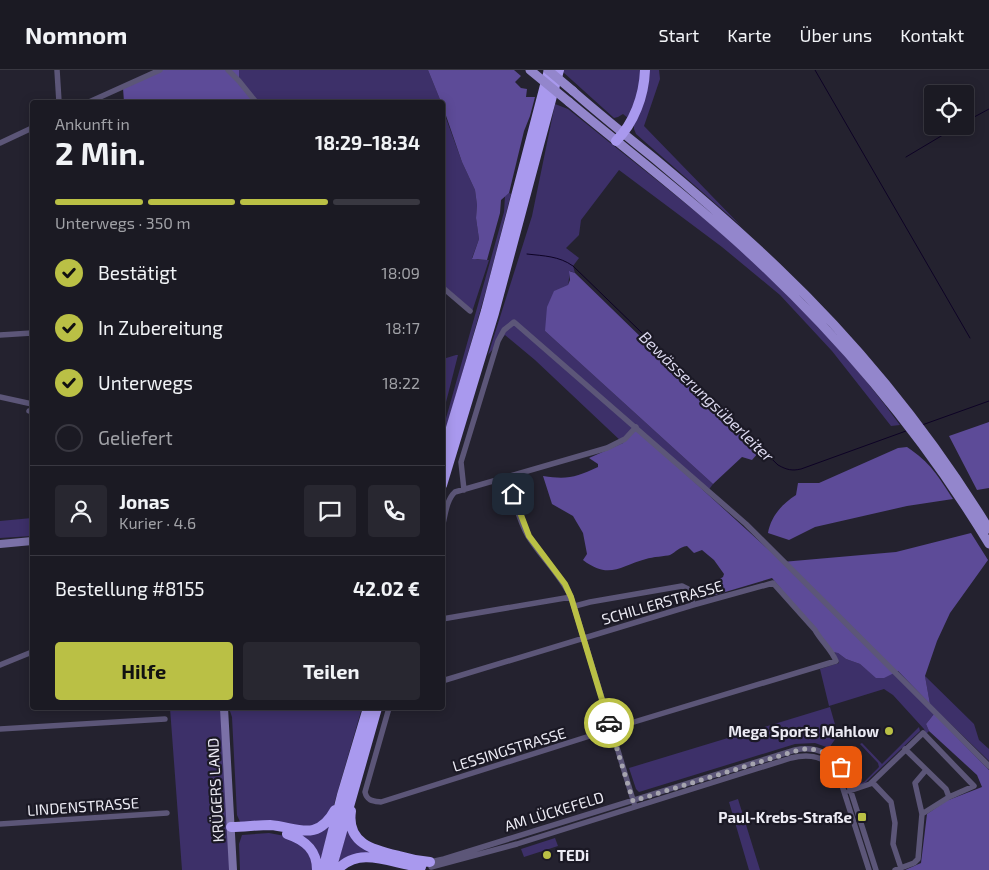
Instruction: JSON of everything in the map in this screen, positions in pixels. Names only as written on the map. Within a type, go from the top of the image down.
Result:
[{"type":"highway","points":[[445,448],[486,311],[548,70]]},
{"type":"highway","points":[[445,475],[494,313],[558,70]]},
{"type":"highway","points":[[616,141],[622,132],[635,94],[638,70]]},
{"type":"highway","points":[[622,132],[628,128],[639,101],[645,70]]},
{"type":"highway","points":[[323,870],[342,795],[367,710]]},
{"type":"highway","points":[[331,870],[376,710]]},
{"type":"highway","points":[[358,772],[350,814],[351,827],[356,837],[375,851],[430,866]]},
{"type":"highway","points":[[231,830],[271,826],[297,831],[311,830],[326,822],[342,795]]},
{"type":"highway","points":[[231,830],[272,831],[296,837],[313,851],[317,860],[317,870]]},
{"type":"highway","points":[[337,870],[353,858],[370,856],[408,866],[430,866]]},
{"type":"main road","points":[[530,70],[676,188],[765,267],[844,348],[909,419]]},
{"type":"main road","points":[[548,70],[741,234],[778,268],[842,334],[965,491],[989,529]]},
{"type":"main road","points":[[924,439],[989,544]]},
{"type":"street","points":[[57,70],[60,100]]},
{"type":"street","points":[[94,100],[160,70]]},
{"type":"street","points":[[228,70],[254,100]]},
{"type":"street","points":[[0,142],[30,129]]},
{"type":"street","points":[[445,292],[470,312]]},
{"type":"street","points":[[464,490],[461,462],[498,341],[504,330],[514,322],[746,524],[989,766]]},
{"type":"street","points":[[0,335],[30,333]]},
{"type":"street","points":[[0,397],[30,404]]},
{"type":"street","points":[[445,518],[451,495],[455,492],[607,448],[625,439],[636,427]]},
{"type":"street","points":[[507,477],[525,529],[539,552],[565,584],[575,606],[634,804]]},
{"type":"street","points":[[0,544],[30,541]]},
{"type":"street","name":"SCHILLERSTRASSE","points":[[445,680],[693,604],[773,583],[815,630],[832,652],[836,661]]},
{"type":"street","points":[[575,606],[682,586],[688,589],[693,604]]},
{"type":"street","points":[[445,618],[571,597]]},
{"type":"street","points":[[0,666],[30,653]]},
{"type":"street","name":"LESSINGSTRASSE","points":[[388,710],[364,792],[372,801],[381,802],[836,661]]},
{"type":"street","name":"KRÜGERS LAND","points":[[224,710],[233,870]]},
{"type":"street","points":[[0,729],[165,719]]},
{"type":"street","points":[[848,792],[872,782],[923,732],[974,786],[949,797],[922,814]]},
{"type":"street","name":"AM LÜCKEFELD","points":[[430,866],[444,859],[634,804],[802,749],[811,748],[824,752],[836,761],[845,773],[848,792],[869,870]]},
{"type":"street","points":[[906,749],[946,789],[949,797]]},
{"type":"street","points":[[872,782],[891,802],[895,823],[893,844],[898,869],[914,863],[918,859],[922,814],[914,783],[926,770]]},
{"type":"street","name":"AM LÜCKEFELD","points":[[848,792],[876,870]]},
{"type":"street","name":"LINDENSTRASSE","points":[[0,824],[167,812]]},
{"type":"shaded area","points":[[160,70],[239,70],[239,81],[254,100],[124,100],[123,88]]},
{"type":"shaded area","points":[[239,70],[428,70],[440,100],[254,100],[239,81]]},
{"type":"shaded area","points":[[428,70],[514,70],[521,76],[515,82],[521,88],[527,89],[526,97],[535,97],[524,131],[509,193],[501,200],[500,213],[487,260],[472,259],[479,239],[475,190],[462,162],[445,113],[445,100],[440,100]]},
{"type":"shaded area","points":[[563,70],[659,70],[660,79],[644,126],[741,226],[636,134],[634,123],[623,114],[614,118]]},
{"type":"shaded area","points":[[555,104],[568,109],[699,215],[764,271],[826,334],[900,425],[891,426],[832,351],[780,295],[722,247],[619,170],[581,220],[579,235],[566,248],[579,258],[573,266],[575,273],[570,271],[568,286],[545,331],[713,484],[707,492],[623,443],[535,360],[505,335],[488,355],[532,216]]},
{"type":"shaded area","points":[[445,115],[462,162],[475,190],[479,239],[472,258],[489,260],[471,315],[470,311],[445,289]]},
{"type":"shaded area","points":[[509,193],[511,194],[487,287],[445,433],[445,422],[504,212],[505,196]]},
{"type":"shaded area","points":[[569,271],[575,273],[759,452],[752,460],[742,457],[713,484],[545,331],[547,307],[554,291],[568,285],[570,280]]},
{"type":"shaded area","points":[[458,355],[445,406],[445,358]]},
{"type":"shaded area","points":[[989,422],[989,488],[977,490],[949,436]]},
{"type":"shaded area","points":[[635,428],[782,562],[896,552],[971,533],[988,560],[950,613],[937,641],[925,676],[930,704],[898,671],[884,678],[876,678],[860,664],[846,659],[838,653],[831,652],[814,628],[772,578],[705,598],[702,589],[723,577],[724,574],[714,560],[702,550],[694,553],[687,546],[680,548],[670,555],[649,558],[614,570],[600,569],[583,560],[587,554],[583,533],[573,516],[552,504],[543,476],[572,477],[598,467],[598,464],[589,458],[623,443]]},
{"type":"shaded area","points":[[907,447],[928,464],[953,499],[907,506],[815,527],[789,540],[768,533],[769,527],[778,511],[796,495],[798,483],[819,483],[898,448]]},
{"type":"shaded area","points":[[30,518],[30,536],[0,538],[0,521]]},
{"type":"shaded area","points":[[835,653],[860,664],[872,674],[893,673],[934,714],[926,724],[929,731],[926,734],[924,729],[893,695],[884,689],[829,706],[820,669],[839,663]]},
{"type":"shaded area","points":[[925,676],[974,724],[979,740],[989,749],[989,761],[930,704]]},
{"type":"shaded area","points":[[830,707],[838,735],[829,748],[815,743],[795,744],[639,792],[636,789],[629,768]]},
{"type":"shaded area","points":[[170,710],[221,710],[231,870],[182,870]]},
{"type":"shaded area","points":[[230,710],[361,710],[332,811],[316,827],[241,824],[237,815],[232,717]]},
{"type":"shaded area","points":[[934,714],[989,770],[989,870],[905,870],[921,863],[927,814],[946,801],[982,787],[977,775],[929,731],[926,724]]},
{"type":"shaded area","points":[[919,727],[920,731],[865,783],[857,786],[847,764],[833,750],[836,748],[840,749],[838,752],[850,765],[858,784],[864,782],[879,767],[878,763],[860,744],[862,743],[882,764]]},
{"type":"shaded area","points":[[738,799],[760,870],[749,870],[729,802]]},
{"type":"shaded area","points":[[331,820],[320,863],[290,833],[296,833]]},
{"type":"shaded area","points":[[348,822],[378,855],[337,868]]},
{"type":"shaded area","points":[[269,833],[285,836],[305,845],[316,870],[240,870],[239,844],[242,835]]},
{"type":"shaded area","points":[[555,838],[558,846],[524,857],[521,849]]},
{"type":"waterway","points":[[815,70],[970,338]]},
{"type":"waterway","points":[[974,117],[989,109]]},
{"type":"waterway","points":[[906,157],[943,135]]},
{"type":"waterway","name":"Bewässerungsüberleiter","points":[[527,254],[557,258],[573,266],[781,467],[790,470],[801,469],[906,431]]},
{"type":"waterway","name":"Bewässerungsüberleiter","points":[[922,425],[989,401]]},
{"type":"way so far","points":[[609,723],[633,801],[802,749],[811,748],[826,753],[841,767]]},
{"type":"place","name":"Mega Sports Mahlow","points":[[889,731]]},
{"type":"place","name":"Paul-Krebs-Straße","points":[[862,817]]},
{"type":"place","name":"TEDi","points":[[547,855]]},
{"type":"route","points":[[513,494],[525,529],[539,552],[565,584],[575,606],[609,723]]}]
